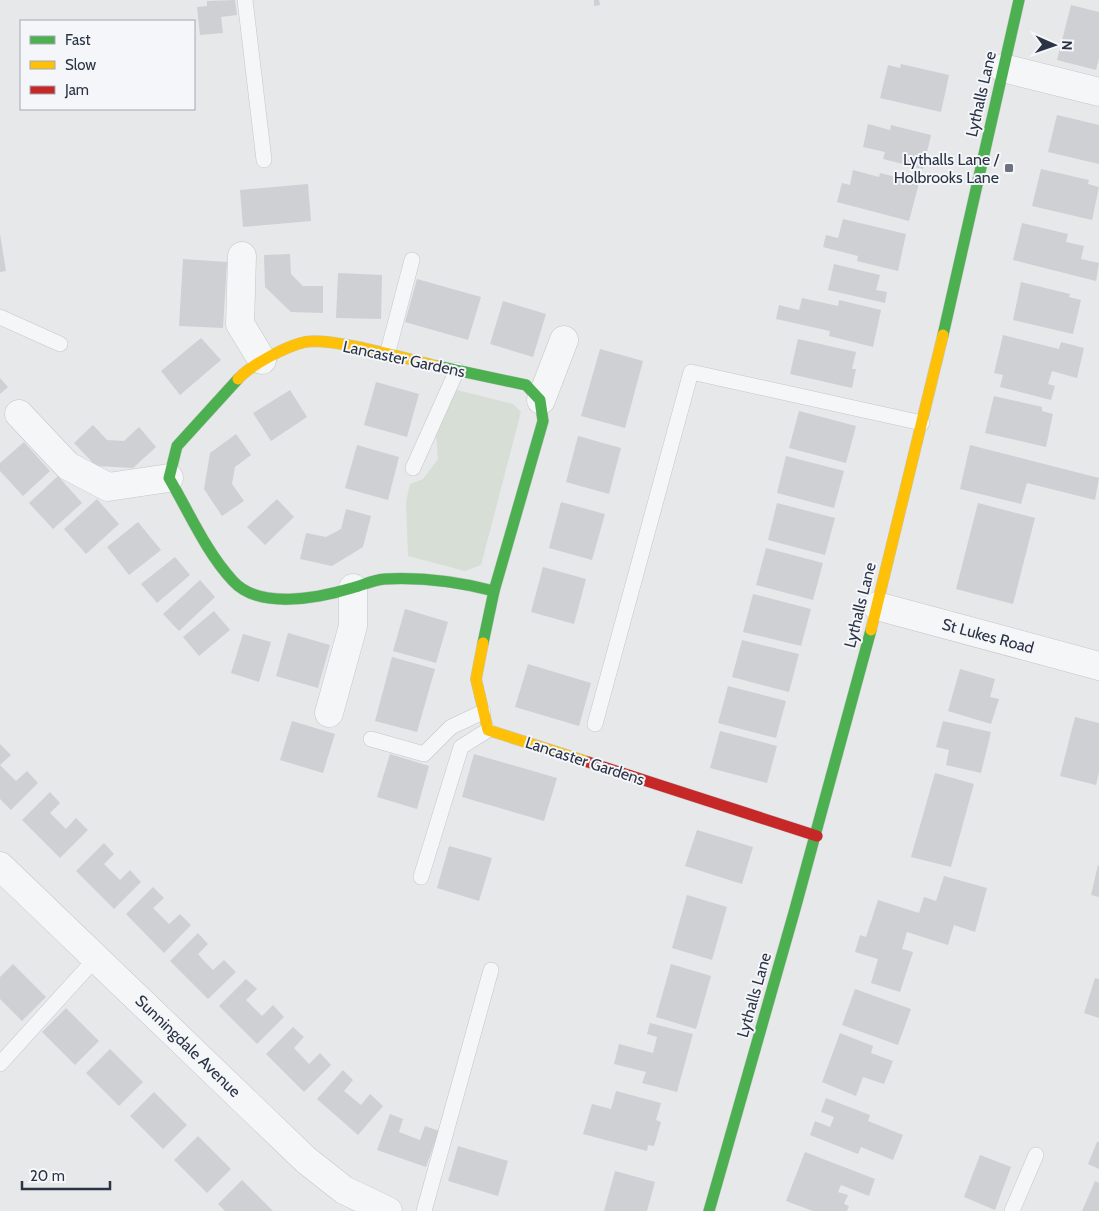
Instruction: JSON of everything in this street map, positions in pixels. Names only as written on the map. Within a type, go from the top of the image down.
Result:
[{"type":"street","name":"Lythalls Lane","points":[[709,1211],[817,836],[877,606],[922,423],[1019,0]]},
{"type":"street","points":[[1003,68],[1099,92]]},
{"type":"street","points":[[242,256],[240,324],[262,360]]},
{"type":"street","points":[[488,730],[476,679],[494,591],[542,421],[541,400],[564,340]]},
{"type":"street","name":"Lancaster Gardens","points":[[169,478],[177,446],[245,371],[262,360],[305,342],[332,343],[526,385],[541,400]]},
{"type":"street","points":[[19,414],[68,466],[108,487],[169,478],[214,556],[234,583],[263,599],[300,599],[353,588],[368,581],[424,579],[468,584],[494,591]]},
{"type":"street","points":[[330,713],[353,626],[353,588]]},
{"type":"street","name":"St Lukes Road","points":[[877,606],[1099,666]]},
{"type":"street","name":"Lancaster Gardens","points":[[488,730],[817,836]]},
{"type":"street","name":"Sunningdale Avenue","points":[[0,866],[306,1160],[344,1190],[388,1211]]},
{"type":"lane","points":[[245,0],[264,160]]},
{"type":"lane","points":[[387,355],[412,260]]},
{"type":"lane","points":[[0,317],[60,344]]},
{"type":"lane","points":[[413,468],[457,370]]},
{"type":"lane","points":[[595,724],[692,372],[922,423]]},
{"type":"lane","points":[[371,739],[424,754],[451,726],[484,712]]},
{"type":"lane","points":[[421,877],[461,747],[488,730]]},
{"type":"lane","points":[[0,1064],[96,958]]},
{"type":"lane","points":[[424,1211],[491,970]]},
{"type":"lane","points":[[1012,1211],[1036,1155]]},
{"type":"shaded area","points":[[457,390],[513,404],[521,412],[481,565],[465,571],[408,556],[406,502],[410,484],[423,479],[438,459],[436,434]]},
{"type":"building","points":[[235,0],[237,15],[221,17],[223,33],[200,35],[197,7],[207,6],[207,1]]},
{"type":"building","points":[[594,0],[599,0],[600,5],[594,6]]},
{"type":"building","points":[[1071,5],[1099,12],[1099,58],[1096,70],[1057,60]]},
{"type":"building","points":[[901,64],[949,75],[941,112],[880,98],[888,65],[900,68]]},
{"type":"building","points":[[1057,115],[1099,125],[1099,164],[1048,152]]},
{"type":"building","points":[[868,124],[890,130],[891,125],[931,135],[923,169],[883,159],[885,152],[863,147]]},
{"type":"building","points":[[1041,169],[1089,180],[1088,184],[1099,187],[1092,220],[1032,206]]},
{"type":"building","points":[[853,170],[879,177],[880,173],[919,183],[909,221],[837,202],[842,183],[850,185]]},
{"type":"building","points":[[308,184],[311,221],[243,227],[240,190]]},
{"type":"building","points":[[843,219],[906,234],[898,271],[857,261],[858,256],[823,247],[826,235],[838,238]]},
{"type":"building","points":[[1022,223],[1068,234],[1066,242],[1084,246],[1081,259],[1099,263],[1096,281],[1013,260]]},
{"type":"building","points":[[0,234],[6,271],[0,272]]},
{"type":"building","points":[[290,254],[291,274],[303,286],[323,286],[323,313],[291,312],[265,287],[264,255]]},
{"type":"building","points":[[183,259],[227,262],[223,328],[179,326]]},
{"type":"building","points":[[834,264],[880,275],[876,290],[887,292],[885,303],[828,290]]},
{"type":"building","points":[[338,273],[382,275],[381,319],[336,318]]},
{"type":"building","points":[[417,279],[481,297],[468,340],[405,322]]},
{"type":"building","points":[[1021,282],[1070,294],[1069,297],[1081,300],[1073,334],[1013,320]]},
{"type":"building","points":[[802,298],[838,306],[839,300],[881,310],[873,347],[829,336],[830,331],[776,319],[779,305],[799,310]]},
{"type":"building","points":[[503,301],[546,314],[533,357],[490,344]]},
{"type":"building","points":[[1003,335],[1059,349],[1061,342],[1084,348],[1077,378],[1052,371],[1048,384],[1055,386],[1051,400],[1000,387],[1003,375],[994,373]]},
{"type":"building","points":[[201,338],[221,360],[180,395],[161,371]]},
{"type":"building","points":[[798,339],[856,352],[852,369],[856,369],[852,388],[790,374]]},
{"type":"building","points":[[600,349],[643,361],[625,428],[581,416]]},
{"type":"building","points":[[0,378],[8,387],[0,394]]},
{"type":"building","points":[[376,382],[419,394],[407,437],[364,425]]},
{"type":"building","points":[[290,390],[307,417],[271,441],[253,413]]},
{"type":"building","points":[[994,396],[1042,407],[1042,411],[1053,414],[1046,447],[985,433]]},
{"type":"building","points":[[799,411],[856,426],[846,463],[789,448]]},
{"type":"building","points":[[93,425],[107,440],[124,441],[139,427],[156,447],[133,468],[96,466],[74,443]]},
{"type":"building","points":[[236,434],[251,455],[235,467],[232,484],[244,501],[222,516],[204,489],[210,453]]},
{"type":"building","points":[[578,436],[621,448],[609,494],[566,482]]},
{"type":"building","points":[[24,442],[50,471],[23,496],[0,471],[0,463]]},
{"type":"building","points":[[357,445],[399,457],[388,500],[345,488]]},
{"type":"building","points":[[970,445],[1099,478],[1095,500],[1027,483],[1021,504],[960,489]]},
{"type":"building","points":[[786,456],[844,471],[834,508],[777,493]]},
{"type":"building","points":[[58,476],[82,503],[53,529],[29,503]]},
{"type":"building","points":[[97,499],[119,524],[86,554],[64,529]]},
{"type":"building","points":[[277,499],[294,517],[265,545],[247,527]]},
{"type":"building","points":[[561,502],[605,514],[592,560],[549,548]]},
{"type":"building","points":[[777,503],[835,518],[825,555],[768,540]]},
{"type":"building","points":[[978,503],[1035,518],[1013,604],[956,589]]},
{"type":"building","points":[[346,509],[371,516],[363,547],[332,566],[300,559],[306,533],[326,537],[341,529]]},
{"type":"building","points":[[138,522],[161,550],[129,575],[107,547]]},
{"type":"building","points":[[766,548],[823,563],[813,600],[756,585]]},
{"type":"building","points":[[175,557],[190,575],[157,603],[141,584]]},
{"type":"building","points":[[543,567],[586,579],[574,624],[531,612]]},
{"type":"building","points":[[200,580],[215,597],[179,631],[163,614]]},
{"type":"building","points":[[753,594],[811,609],[801,646],[743,632]]},
{"type":"building","points":[[405,609],[448,622],[436,663],[393,651]]},
{"type":"building","points":[[214,611],[230,630],[199,656],[183,637]]},
{"type":"building","points":[[288,633],[330,645],[318,688],[276,676]]},
{"type":"building","points":[[243,634],[271,642],[259,682],[231,673]]},
{"type":"building","points":[[742,640],[799,654],[789,692],[732,677]]},
{"type":"building","points":[[392,657],[435,669],[417,732],[375,721]]},
{"type":"building","points":[[528,664],[591,683],[579,726],[515,707]]},
{"type":"building","points":[[960,669],[995,679],[990,697],[999,699],[991,724],[948,711]]},
{"type":"building","points":[[728,686],[786,701],[776,738],[718,723]]},
{"type":"building","points":[[1075,717],[1099,723],[1099,772],[1096,785],[1060,776]]},
{"type":"building","points":[[292,721],[335,734],[323,773],[280,760]]},
{"type":"building","points":[[943,721],[991,732],[981,773],[946,765],[949,750],[936,747]]},
{"type":"building","points":[[720,731],[777,746],[767,783],[710,768]]},
{"type":"building","points":[[0,744],[11,755],[0,765]]},
{"type":"building","points":[[390,754],[429,766],[417,809],[377,797]]},
{"type":"building","points":[[474,754],[557,778],[544,821],[462,797]]},
{"type":"building","points":[[0,765],[16,781],[27,771],[38,783],[11,810],[0,799]]},
{"type":"building","points":[[935,773],[974,784],[951,867],[911,857]]},
{"type":"building","points":[[50,792],[60,803],[50,813],[66,829],[76,818],[88,830],[60,858],[22,820]]},
{"type":"building","points":[[697,830],[753,847],[742,884],[685,866]]},
{"type":"building","points":[[104,843],[114,854],[104,864],[120,880],[130,870],[141,882],[114,909],[76,871]]},
{"type":"building","points":[[449,846],[492,858],[479,901],[437,888]]},
{"type":"building","points":[[1099,865],[1099,897],[1091,895]]},
{"type":"building","points":[[944,876],[987,888],[975,932],[954,925],[948,945],[907,932],[902,949],[913,952],[900,992],[871,983],[878,959],[855,952],[860,935],[866,937],[878,900],[919,913],[924,897],[936,901]]},
{"type":"building","points":[[153,887],[164,898],[153,908],[169,924],[180,914],[191,925],[164,953],[126,914]]},
{"type":"building","points":[[687,895],[727,907],[712,960],[672,948]]},
{"type":"building","points":[[198,933],[208,944],[198,954],[206,963],[213,970],[224,960],[236,972],[208,999],[170,961]]},
{"type":"building","points":[[13,964],[46,997],[22,1021],[0,999],[0,977]]},
{"type":"building","points":[[671,964],[711,976],[696,1029],[656,1017]]},
{"type":"building","points":[[1095,978],[1099,979],[1099,1018],[1084,1013]]},
{"type":"building","points":[[246,979],[257,989],[246,1000],[262,1016],[273,1005],[284,1017],[257,1044],[219,1006]]},
{"type":"building","points":[[855,989],[911,1009],[898,1045],[842,1025]]},
{"type":"building","points":[[66,1008],[99,1041],[75,1065],[42,1032]]},
{"type":"building","points":[[650,1023],[693,1034],[677,1092],[642,1083],[646,1072],[614,1064],[619,1044],[653,1053],[657,1037],[647,1034]]},
{"type":"building","points":[[293,1027],[304,1037],[294,1048],[309,1064],[320,1053],[331,1065],[304,1092],[266,1054]]},
{"type":"building","points":[[840,1033],[873,1046],[871,1053],[893,1061],[884,1084],[863,1077],[856,1096],[822,1082]]},
{"type":"building","points":[[110,1049],[143,1082],[119,1106],[86,1073]]},
{"type":"building","points":[[343,1070],[353,1080],[344,1091],[361,1105],[370,1094],[383,1106],[358,1135],[317,1099]]},
{"type":"building","points":[[616,1091],[661,1103],[656,1120],[661,1122],[654,1146],[648,1145],[647,1151],[583,1134],[592,1104],[611,1109]]},
{"type":"building","points":[[154,1092],[187,1125],[163,1149],[130,1116]]},
{"type":"building","points":[[826,1098],[870,1115],[868,1121],[903,1135],[893,1160],[861,1147],[858,1154],[810,1135],[815,1121],[830,1127],[834,1117],[821,1112]]},
{"type":"building","points":[[390,1114],[403,1119],[399,1132],[420,1140],[425,1126],[439,1131],[426,1167],[377,1150]]},
{"type":"building","points":[[198,1136],[231,1169],[207,1193],[174,1160]]},
{"type":"building","points":[[1097,1142],[1099,1142],[1099,1169],[1088,1164]]},
{"type":"building","points":[[458,1146],[508,1161],[498,1196],[448,1181]]},
{"type":"building","points":[[805,1152],[875,1179],[869,1196],[841,1185],[838,1192],[848,1195],[844,1204],[849,1206],[847,1211],[813,1211],[786,1201]]},
{"type":"building","points":[[980,1155],[1011,1167],[995,1210],[964,1197]]},
{"type":"building","points":[[615,1171],[655,1182],[647,1211],[604,1211]]},
{"type":"building","points":[[242,1180],[273,1211],[225,1211],[218,1204]]},
{"type":"building","points":[[1095,1181],[1099,1183],[1099,1211],[1082,1211]]},
{"type":"traffic: fast","points":[[943,335],[1019,0]]},
{"type":"traffic: fast","points":[[437,366],[526,385],[540,400],[543,421],[494,591],[483,643]]},
{"type":"traffic: fast","points":[[238,379],[177,446],[169,478],[206,545],[233,581],[244,590],[258,596],[273,599],[307,598],[338,592],[385,579],[440,581],[494,591]]},
{"type":"traffic: fast","points":[[709,1211],[795,909],[871,630]]},
{"type":"traffic: slow","points":[[871,630],[943,335]]},
{"type":"traffic: slow","points":[[238,379],[269,357],[297,344],[317,341],[389,354],[437,366]]},
{"type":"traffic: slow","points":[[483,643],[476,679],[488,730],[588,762]]},
{"type":"traffic: jam","points":[[588,762],[817,836]]},
{"type":"place","name":"Lythalls Lane / Holbrooks Lane","points":[[1009,168]]}]
